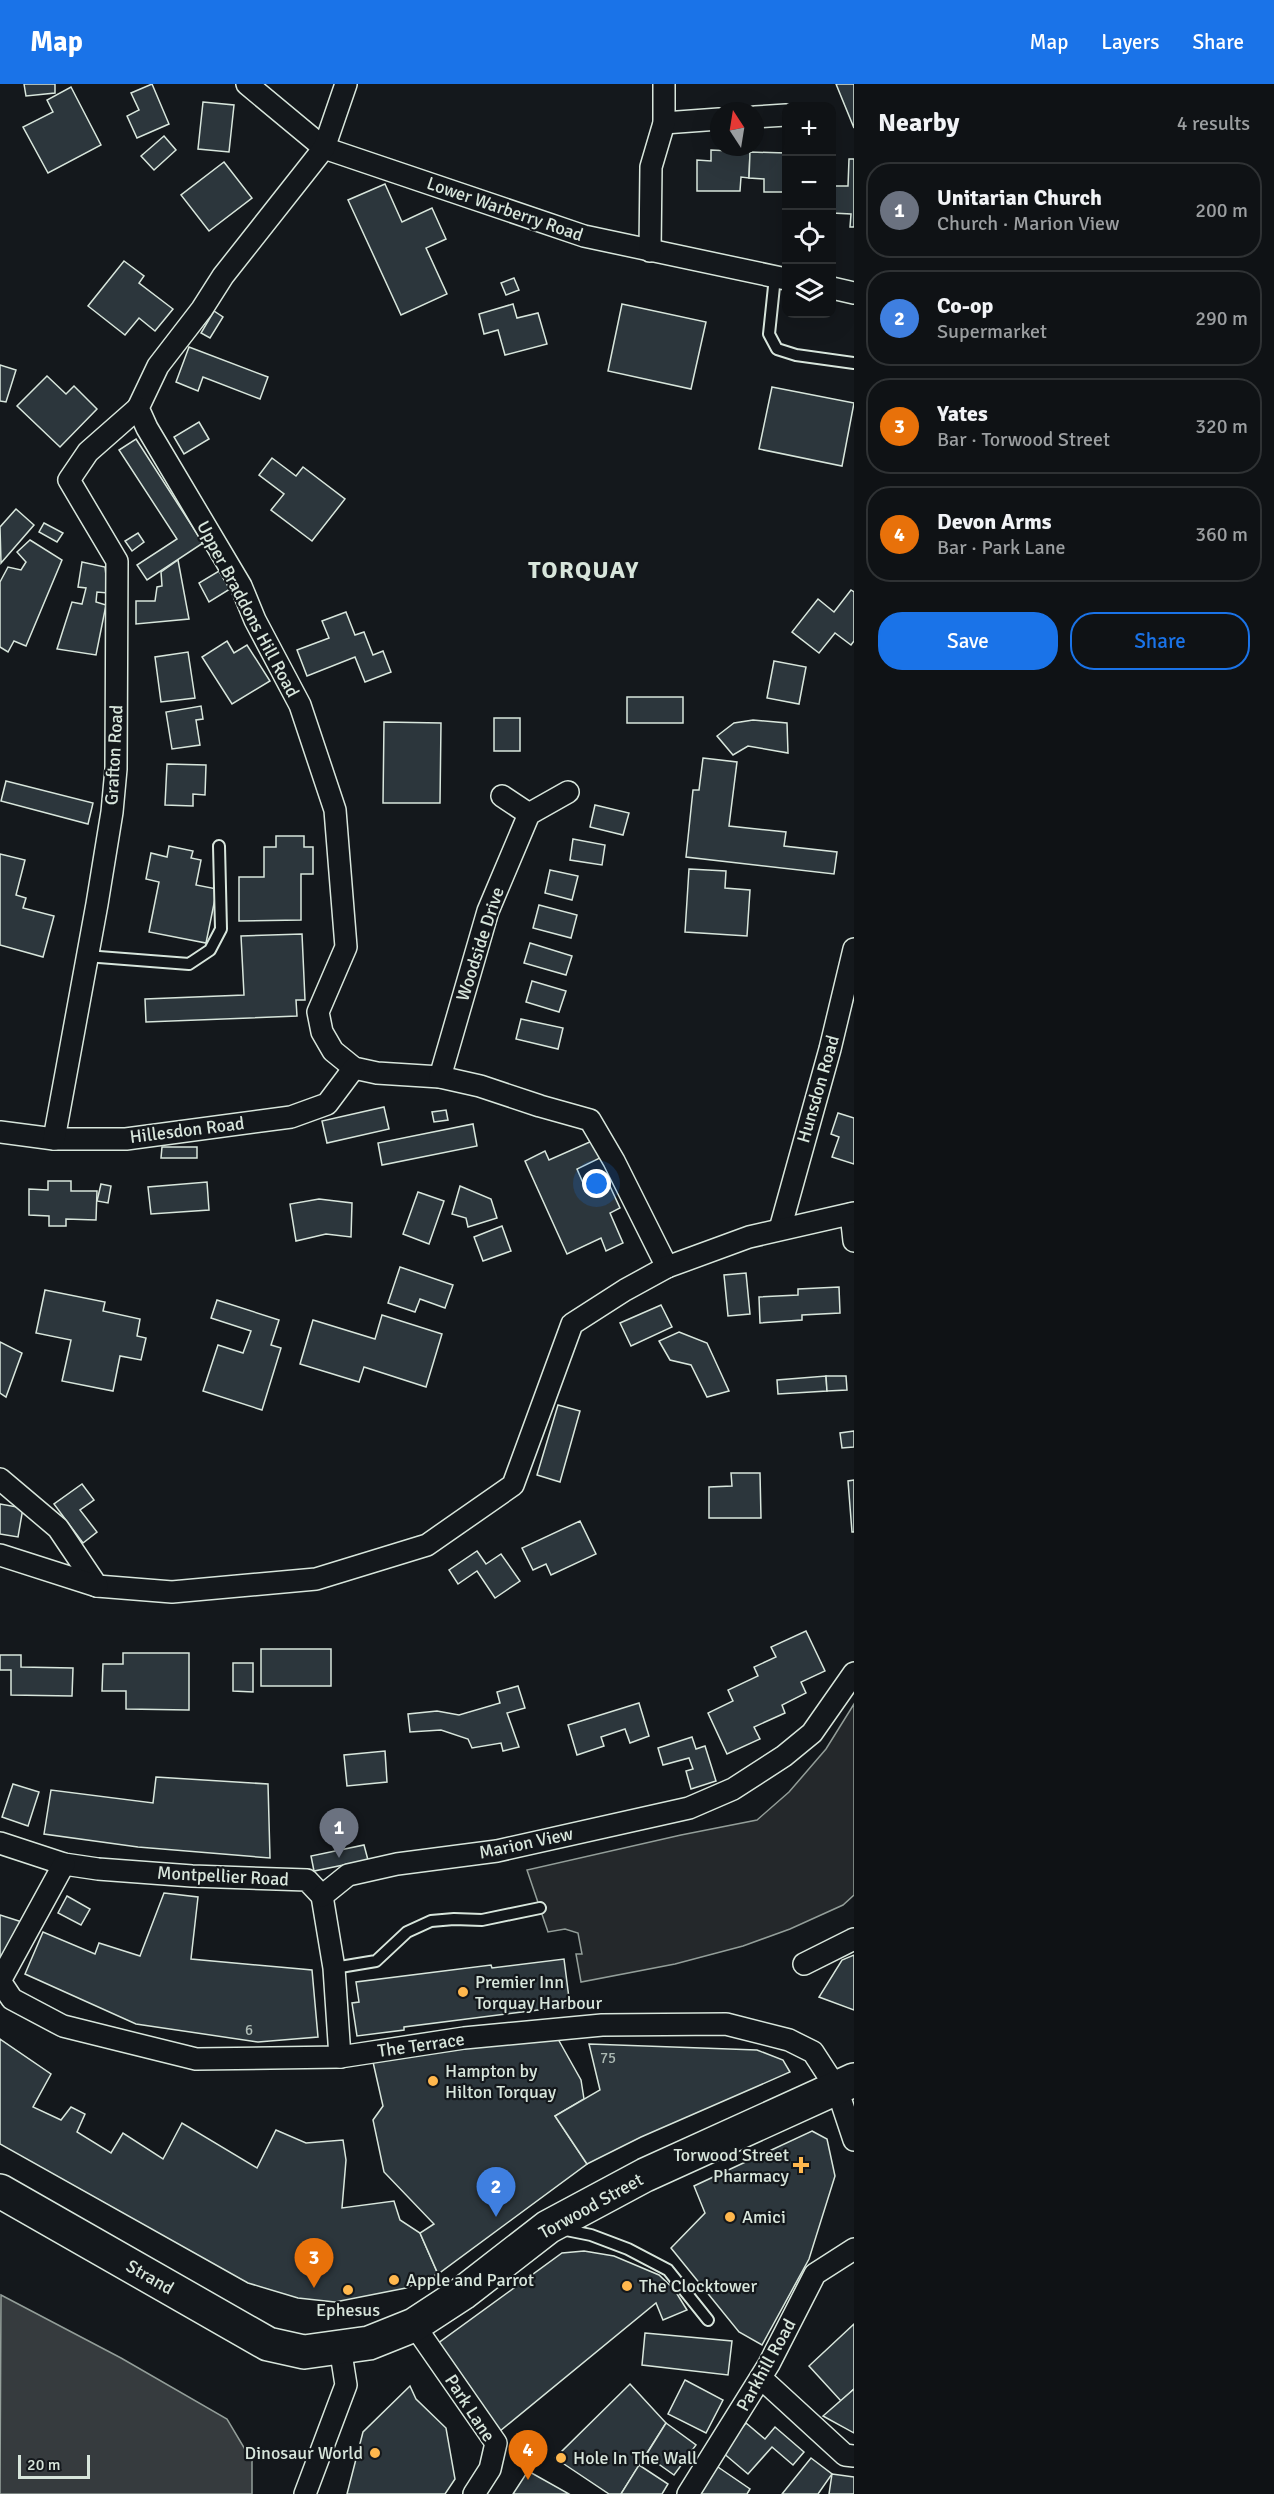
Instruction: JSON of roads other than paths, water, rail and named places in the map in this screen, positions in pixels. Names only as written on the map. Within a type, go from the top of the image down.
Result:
[{"type":"main road","name":"Torwood Street","points":[[304,2352],[369,2343],[414,2325],[463,2293],[548,2227],[645,2175],[845,2084]]},
{"type":"main road","name":"Strand","points":[[0,2191],[268,2344],[304,2352]]},
{"type":"street","name":"Lower Warberry Road","points":[[247,84],[324,148],[584,236],[781,278]]},
{"type":"street","points":[[138,408],[158,366],[202,309],[223,276],[324,148],[346,84]]},
{"type":"street","points":[[650,251],[651,167],[664,123],[664,84]]},
{"type":"street","points":[[764,116],[782,115]]},
{"type":"street","points":[[664,123],[710,120]]},
{"type":"street","points":[[836,289],[854,293]]},
{"type":"street","name":"Grafton Road","points":[[54,1139],[112,812],[116,770],[117,561],[69,480],[88,452],[138,408]]},
{"type":"street","name":"Upper Braddons Hill Road","points":[[138,408],[147,428],[241,586],[255,620],[300,705],[335,810],[346,947],[318,1012],[322,1032],[333,1051],[354,1068]]},
{"type":"street","points":[[502,796],[529,814],[568,792]]},
{"type":"street","name":"Woodside Drive","points":[[440,1077],[488,911],[529,814]]},
{"type":"street","name":"Hunsdon Road","points":[[780,1229],[831,1049],[854,949]]},
{"type":"street","points":[[354,1068],[378,1073],[440,1077],[480,1086],[548,1109],[590,1120],[614,1161],[667,1267]]},
{"type":"street","name":"Hillesdon Road","points":[[0,1132],[54,1139],[126,1138],[291,1117],[327,1104],[354,1068]]},
{"type":"street","points":[[0,1556],[97,1586],[172,1592],[316,1579],[427,1545],[513,1485],[572,1324],[625,1290],[667,1267],[749,1237],[852,1214],[854,1241]]},
{"type":"street","points":[[0,1479],[58,1528],[97,1586]]},
{"type":"street","name":"Marion View","points":[[322,1896],[348,1875],[396,1864],[497,1851],[689,1808],[733,1789],[783,1756],[812,1733],[854,1673]]},
{"type":"street","name":"Montpellier Road","points":[[0,1843],[64,1864],[192,1876],[307,1880],[322,1896]]},
{"type":"street","points":[[0,1981],[64,1864]]},
{"type":"street","points":[[322,1896],[333,1960],[339,2057]]},
{"type":"street","points":[[804,1964],[854,1940]]},
{"type":"street","name":"The Terrace","points":[[0,1981],[12,1999],[63,2026],[196,2059],[339,2057],[464,2038],[602,2025],[726,2024],[789,2040],[813,2052],[845,2084]]},
{"type":"street","points":[[845,2084],[854,2140]]},
{"type":"street","name":"Parkhill Road","points":[[688,2494],[761,2378],[815,2274],[854,2249]]},
{"type":"street","name":"Park Lane","points":[[414,2325],[496,2443],[490,2469],[474,2494]]},
{"type":"street","points":[[305,2494],[346,2385],[340,2347]]},
{"type":"street","points":[[761,2378],[845,2455],[854,2456]]},
{"type":"lane","points":[[781,278],[769,334],[777,349],[796,355],[854,363]]},
{"type":"lane","points":[[86,956],[189,964],[210,950],[221,929],[219,846]]},
{"type":"lane","points":[[333,1960],[376,1960],[407,1932],[431,1921],[482,1920],[540,1908]]},
{"type":"lane","points":[[548,2227],[591,2235],[628,2249],[668,2270],[708,2320]]},
{"type":"place","name":"Unitarian Church","points":[[339,1858]]},
{"type":"place","name":"Premier Inn Torquay Harbour","points":[[463,1992]]},
{"type":"place","name":"Hampton by Hilton Torquay","points":[[433,2081]]},
{"type":"place","name":"Torwood Street Pharmacy","points":[[801,2165]]},
{"type":"place","name":"Co-op","points":[[496,2217]]},
{"type":"place","name":"Amici","points":[[730,2217]]},
{"type":"place","name":"Apple and Parrot","points":[[394,2280]]},
{"type":"place","name":"The Clocktower","points":[[627,2286]]},
{"type":"place","name":"Yates","points":[[314,2288]]},
{"type":"place","name":"Ephesus","points":[[348,2290]]},
{"type":"place","name":"Dinosaur World","points":[[375,2453]]},
{"type":"place","name":"Hole In The Wall","points":[[561,2458]]},
{"type":"place","name":"Devon Arms","points":[[528,2480]]},
{"type":"district","name":"TORQUAY","points":[[584,570]]}]
